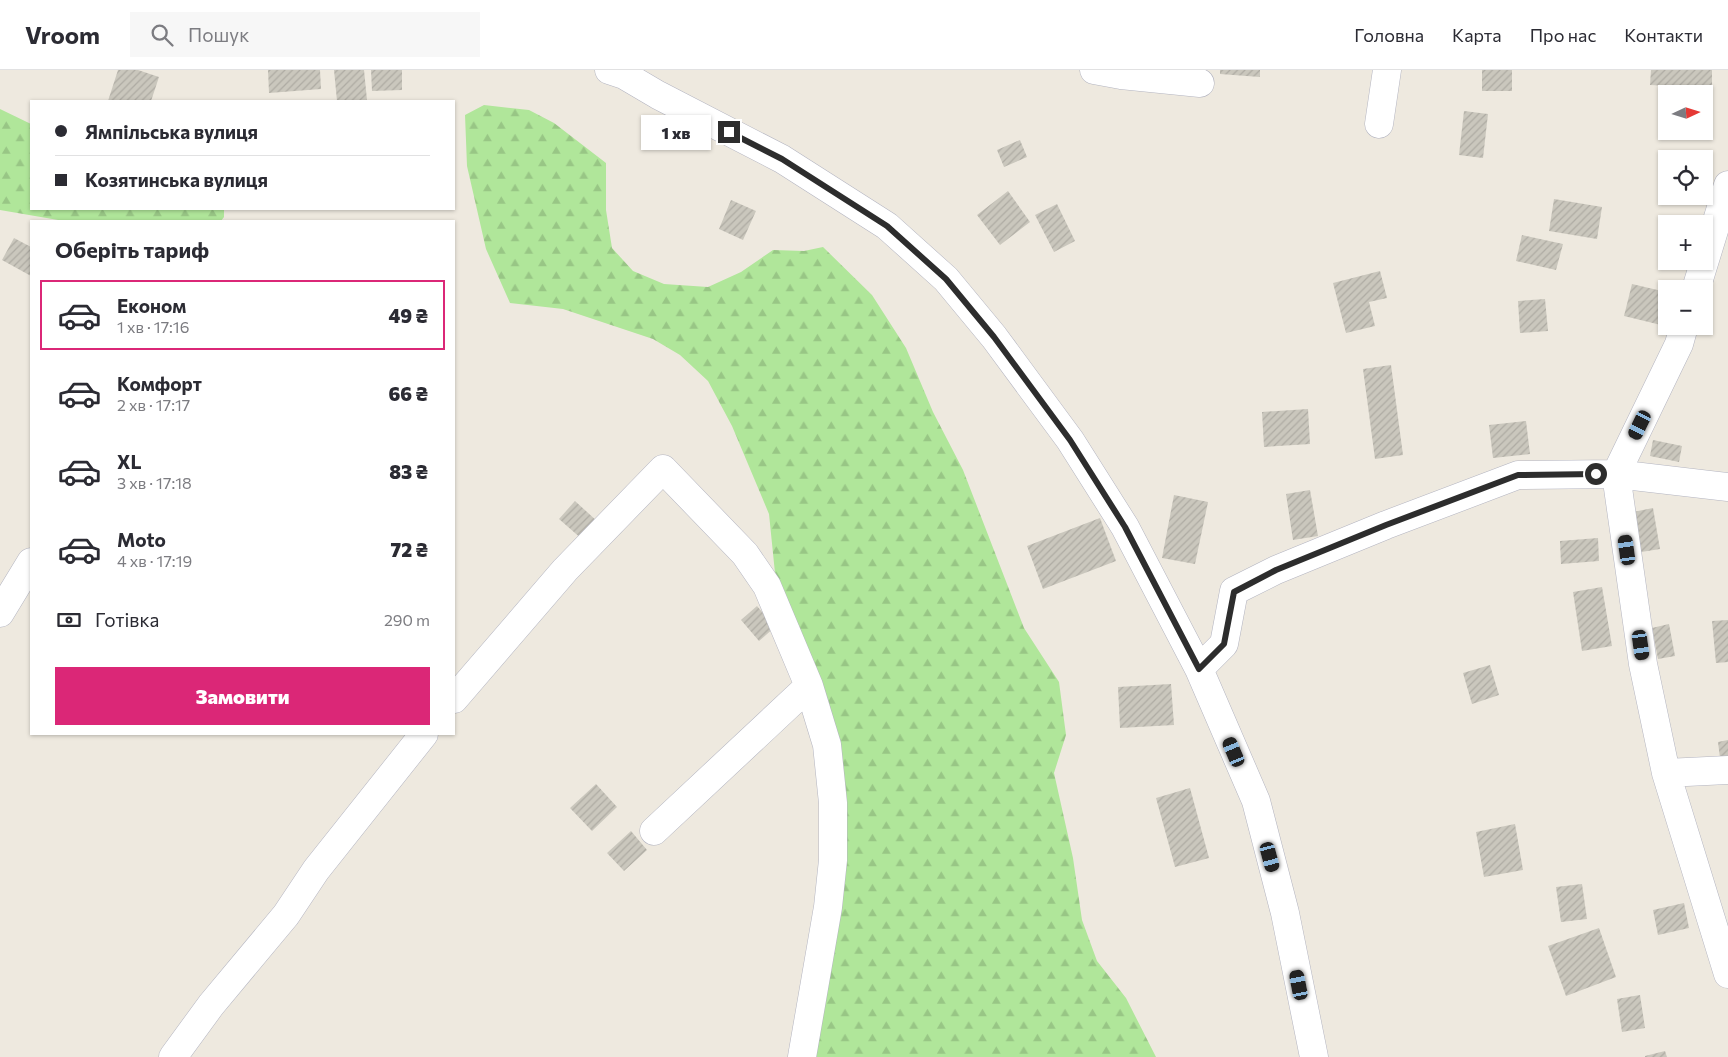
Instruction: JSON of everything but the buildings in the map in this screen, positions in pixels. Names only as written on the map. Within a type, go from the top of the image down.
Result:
[{"type":"street","points":[[609,70],[624,75],[658,95],[782,159],[887,226],[946,279],[994,337],[1070,440],[1125,527],[1199,669],[1256,801],[1285,913],[1314,1057]]},
{"type":"street","points":[[1094,70],[1121,75],[1200,83]]},
{"type":"street","points":[[1379,124],[1388,70]]},
{"type":"street","points":[[1699,280],[1728,186]]},
{"type":"street","points":[[1682,335],[1679,344],[1616,474],[1644,664],[1666,773],[1728,974]]},
{"type":"street","points":[[455,698],[565,570],[663,469],[745,554],[767,586],[809,686],[827,745],[833,802],[833,860],[828,907],[802,1057]]},
{"type":"street","points":[[1199,669],[1224,644],[1234,592],[1276,570],[1386,525],[1518,475],[1616,474],[1728,487]]},
{"type":"street","points":[[0,613],[30,564]]},
{"type":"street","points":[[654,831],[809,686]]},
{"type":"street","points":[[173,1057],[211,1005],[286,914],[316,870],[423,735]]},
{"type":"street","points":[[1666,773],[1728,770]]},
{"type":"green space","points":[[484,105],[529,110],[554,123],[606,163],[606,210],[612,248],[633,271],[664,284],[708,287],[741,272],[773,250],[804,251],[823,247],[872,295],[906,348],[933,412],[963,470],[1024,628],[1059,682],[1066,735],[1054,773],[1073,858],[1082,920],[1097,961],[1126,998],[1156,1057],[802,1057],[841,876],[790,626],[775,573],[769,514],[732,426],[708,381],[680,355],[653,339],[563,309],[510,303],[486,249],[467,166],[465,115]]},
{"type":"green space","points":[[0,109],[30,124],[30,210],[224,210],[224,217],[222,220],[58,220],[0,210]]},
{"type":"route","points":[[729,132],[782,159],[887,226],[946,279],[994,337],[1070,440],[1125,527],[1199,669],[1224,644],[1234,592],[1276,570],[1386,525],[1518,475],[1596,474]]}]
